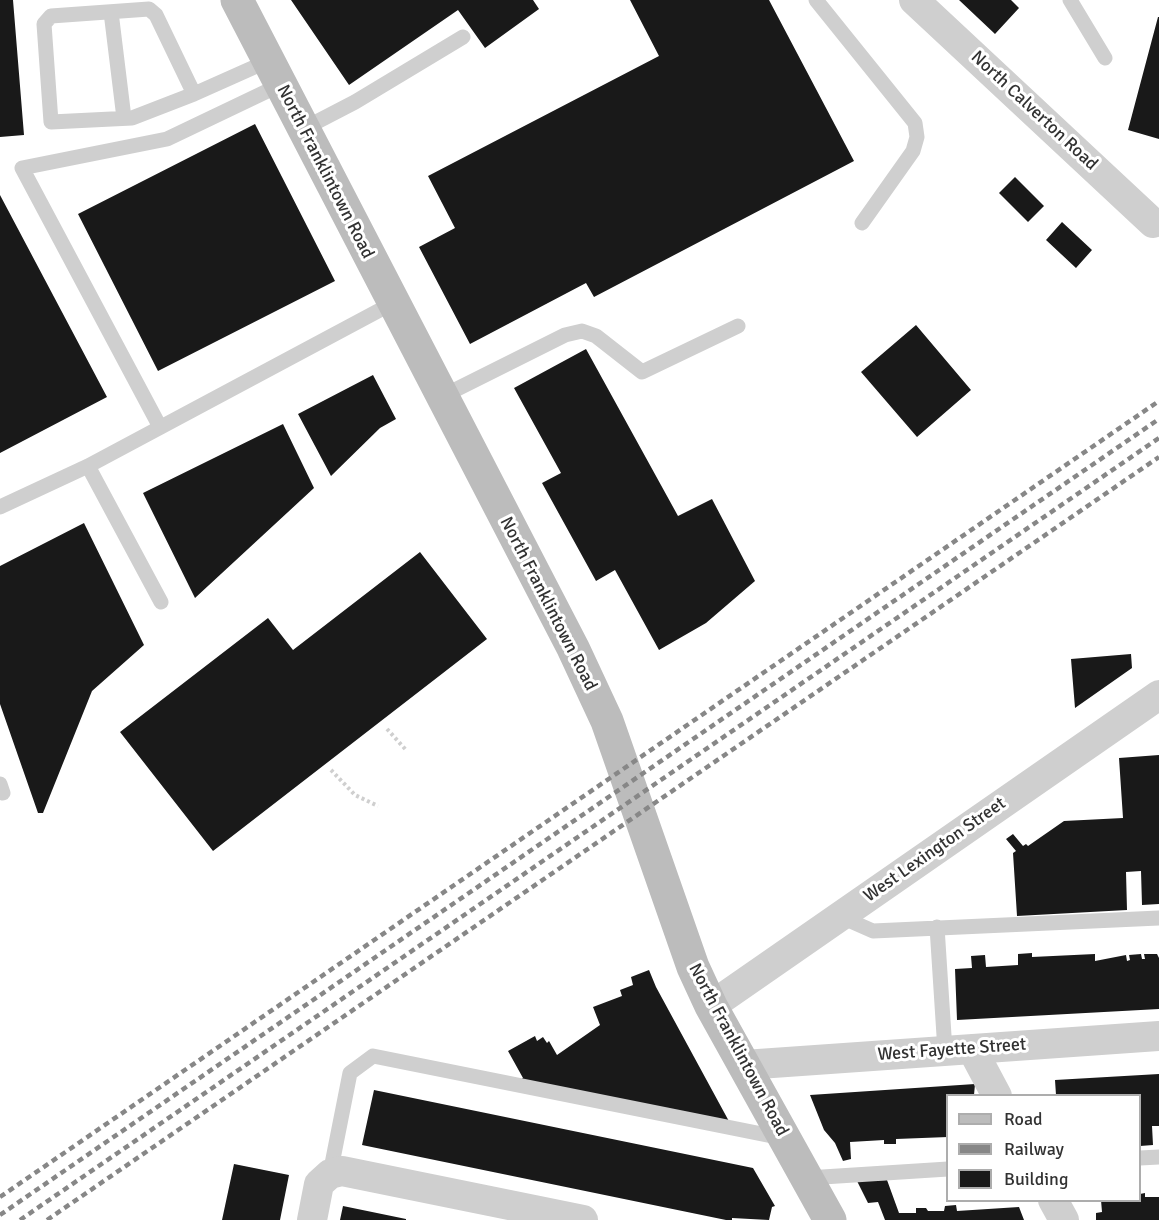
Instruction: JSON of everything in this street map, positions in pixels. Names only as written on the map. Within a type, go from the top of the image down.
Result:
[{"type":"street","name":"North Franklintown Road","points":[[237,0],[573,648],[607,722],[693,968],[711,1006],[830,1220]]},
{"type":"street","name":"North Calverton Road","points":[[914,0],[1153,223]]},
{"type":"street","name":"West Lexington Street","points":[[711,1006],[1159,695]]},
{"type":"street","name":"West Fayette Street","points":[[744,1065],[1159,1036]]},
{"type":"street","points":[[959,1050],[996,1094]]},
{"type":"street","points":[[312,1220],[319,1184],[330,1174],[342,1171],[583,1220]]},
{"type":"street","points":[[1054,1202],[1064,1220]]},
{"type":"lane","points":[[816,0],[915,123],[917,137],[913,151],[862,223]]},
{"type":"lane","points":[[1070,0],[1105,58]]},
{"type":"lane","points":[[194,94],[156,15],[149,9],[51,16],[44,24],[51,122],[132,118],[194,94],[274,73]]},
{"type":"lane","points":[[111,12],[124,118]]},
{"type":"lane","points":[[303,129],[355,102],[463,37]]},
{"type":"lane","points":[[160,427],[22,168],[166,139],[274,73]]},
{"type":"lane","points":[[0,507],[88,466],[393,303]]},
{"type":"lane","points":[[441,397],[573,333],[582,331],[596,336],[642,372],[738,326]]},
{"type":"lane","points":[[88,466],[161,602]]},
{"type":"lane","points":[[839,916],[873,931],[1159,918]]},
{"type":"lane","points":[[938,927],[959,1050]]},
{"type":"lane","points":[[330,1174],[350,1073],[372,1056],[785,1139]]},
{"type":"lane","points":[[1141,1158],[1159,1157]]},
{"type":"lane","points":[[807,1178],[946,1170]]},
{"type":"path","points":[[387,729],[406,751]]},
{"type":"path","points":[[332,770],[354,795],[378,806]]},
{"type":"building","points":[[0,0],[13,0],[24,135],[0,137]]},
{"type":"building","points":[[291,0],[533,0],[539,9],[485,48],[458,10],[349,85]]},
{"type":"building","points":[[630,0],[769,0],[854,161],[594,297],[586,283],[470,344],[419,247],[455,228],[428,176],[659,56]]},
{"type":"building","points":[[959,0],[1011,0],[1019,8],[995,34]]},
{"type":"building","points":[[1159,17],[1159,139],[1128,130]]},
{"type":"building","points":[[255,124],[335,281],[158,371],[78,214]]},
{"type":"building","points":[[1015,177],[1044,206],[1028,222],[999,193]]},
{"type":"building","points":[[0,195],[107,397],[0,453]]},
{"type":"building","points":[[1062,222],[1092,250],[1076,268],[1046,240]]},
{"type":"building","points":[[916,325],[971,390],[917,437],[861,372]]},
{"type":"building","points":[[586,349],[678,516],[712,499],[755,581],[706,623],[659,650],[615,570],[596,581],[542,483],[561,473],[514,388]]},
{"type":"building","points":[[373,375],[396,419],[380,428],[331,476],[298,414]]},
{"type":"building","points":[[283,424],[314,488],[195,598],[143,493]]},
{"type":"building","points":[[84,523],[144,645],[92,691],[43,813],[38,813],[0,704],[0,566]]},
{"type":"building","points":[[420,552],[487,639],[213,851],[120,732],[268,618],[293,650]]},
{"type":"building","points":[[1131,654],[1132,668],[1075,708],[1071,659]]},
{"type":"building","points":[[1159,755],[1159,904],[1142,905],[1141,871],[1126,872],[1127,910],[1017,916],[1013,853],[1016,851],[1006,839],[1013,834],[1023,846],[1026,844],[1028,846],[1064,821],[1123,818],[1119,758]]},
{"type":"building","points":[[1032,953],[1032,957],[1095,954],[1095,961],[1126,955],[1127,961],[1130,960],[1129,955],[1141,954],[1142,959],[1145,959],[1144,954],[1157,954],[1159,958],[1159,1009],[957,1020],[955,969],[972,968],[971,956],[985,955],[986,967],[1018,965],[1018,954]]},
{"type":"building","points":[[649,970],[731,1125],[517,1082],[523,1078],[508,1051],[535,1036],[537,1041],[543,1037],[547,1043],[549,1041],[557,1055],[600,1025],[593,1007],[622,996],[620,990],[633,985],[631,977]]},
{"type":"building","points":[[1159,1074],[1159,1126],[1152,1126],[1153,1145],[1141,1146],[1141,1094],[1056,1094],[1055,1080]]},
{"type":"building","points":[[975,1084],[974,1094],[946,1094],[946,1137],[896,1139],[896,1144],[884,1144],[884,1140],[850,1142],[851,1159],[843,1161],[835,1143],[824,1130],[810,1095]]},
{"type":"building","points":[[374,1090],[753,1168],[775,1206],[772,1207],[769,1220],[732,1218],[732,1220],[726,1220],[362,1145]]},
{"type":"building","points":[[234,1164],[289,1175],[280,1220],[222,1220]]},
{"type":"building","points":[[887,1180],[899,1213],[916,1213],[916,1208],[944,1211],[945,1206],[956,1205],[957,1211],[1019,1207],[1024,1220],[885,1220],[878,1202],[868,1203],[857,1181]]},
{"type":"building","points":[[1145,1193],[1145,1197],[1159,1197],[1159,1220],[1096,1220],[1096,1213],[1102,1212],[1101,1202],[1141,1202],[1141,1194]]},
{"type":"building","points":[[343,1206],[406,1219],[406,1220],[340,1220]]},
{"type":"railway","points":[[0,1197],[1159,401]]},
{"type":"railway","points":[[0,1215],[1159,419]]},
{"type":"railway","points":[[20,1220],[1159,438]]},
{"type":"railway","points":[[47,1220],[1159,457]]}]
